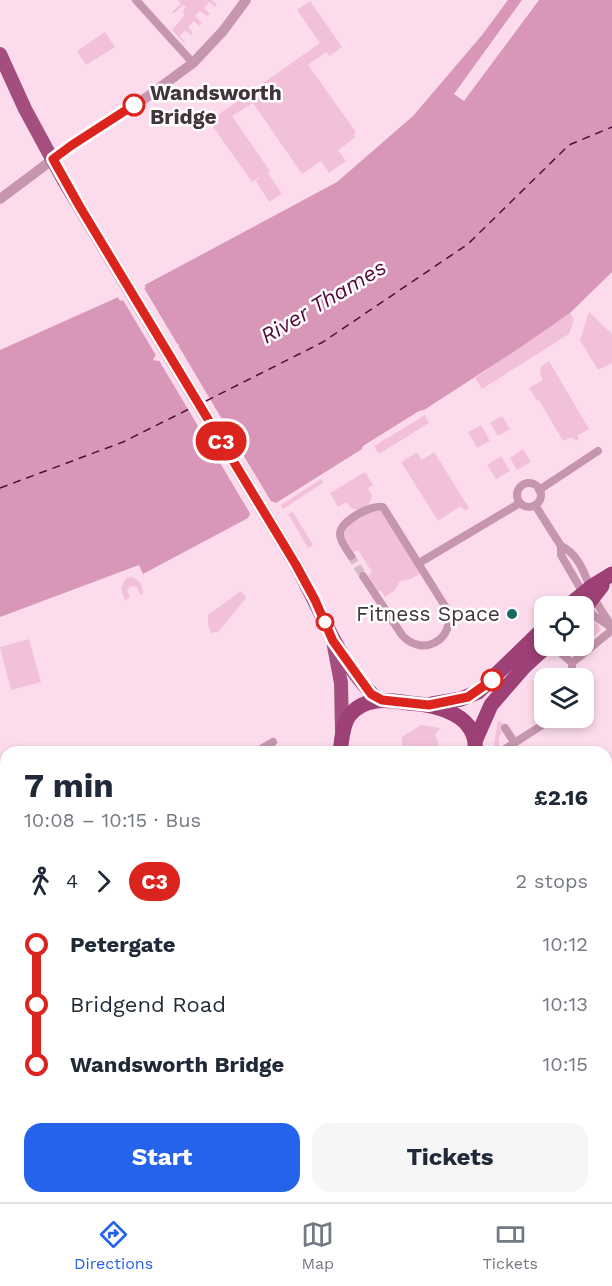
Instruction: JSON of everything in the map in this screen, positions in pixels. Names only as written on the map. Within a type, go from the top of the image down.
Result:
[{"type":"highway","points":[[589,596],[612,576]]},
{"type":"highway","points":[[429,705],[461,699],[478,692],[534,638]]},
{"type":"highway","points":[[475,745],[491,705],[524,667],[543,656]]},
{"type":"highway","points":[[341,746],[346,720],[354,710],[366,703],[382,700],[429,705],[457,715],[466,723],[475,745]]},
{"type":"main road","points":[[0,54],[25,109],[66,185],[305,581],[333,641],[366,690],[382,700]]},
{"type":"main road","points":[[333,641],[341,683],[342,733]]},
{"type":"street","points":[[136,0],[193,63]]},
{"type":"street","points":[[0,199],[72,145],[147,97],[193,63],[223,31],[246,0]]},
{"type":"street","points":[[539,490],[598,451]]},
{"type":"street","points":[[534,484],[539,490],[540,500],[535,505],[525,506],[520,502],[517,493],[523,485],[534,484]]},
{"type":"street","points":[[419,563],[520,502]]},
{"type":"street","points":[[535,505],[561,546],[570,550],[588,578],[587,596]]},
{"type":"street","points":[[351,556],[341,538],[342,527],[370,507],[379,506],[386,510],[449,615],[446,634],[432,645],[417,646],[406,640],[363,576]]},
{"type":"street","points":[[572,668],[572,663],[612,628],[594,616]]},
{"type":"street","points":[[564,656],[572,663]]},
{"type":"street","points":[[506,728],[514,742]]},
{"type":"street","points":[[508,746],[537,728]]},
{"type":"street","points":[[266,746],[273,742]]},
{"type":"shaded area","points":[[178,0],[212,0],[217,4],[215,7],[209,2],[204,8],[210,14],[207,16],[200,11],[195,16],[202,23],[199,26],[194,21],[188,27],[193,33],[191,35],[185,30],[180,36],[184,43],[172,30],[184,16],[183,11],[186,7],[183,5],[173,14],[172,12],[181,4]]},
{"type":"shaded area","points":[[310,1],[342,47],[330,56],[326,52],[308,65],[356,132],[354,134],[356,137],[338,150],[346,161],[329,173],[321,161],[302,174],[253,103],[232,116],[270,171],[268,173],[282,194],[269,202],[256,181],[260,177],[252,182],[209,121],[320,43],[297,10]]},
{"type":"shaded area","points":[[105,32],[115,47],[86,65],[77,51]]},
{"type":"shaded area","points":[[589,312],[612,334],[612,363],[598,370],[580,340]]},
{"type":"shaded area","points":[[570,313],[574,320],[569,334],[482,389],[475,378]]},
{"type":"shaded area","points":[[549,361],[589,429],[577,436],[579,439],[575,441],[572,437],[563,441],[539,400],[537,401],[529,388],[543,380],[540,374],[541,366]]},
{"type":"shaded area","points":[[425,415],[429,423],[379,454],[374,446]]},
{"type":"shaded area","points":[[502,416],[510,429],[498,436],[490,423]]},
{"type":"shaded area","points":[[481,425],[490,441],[477,448],[468,432]]},
{"type":"shaded area","points":[[523,449],[531,462],[517,470],[510,458]]},
{"type":"shaded area","points":[[417,452],[422,460],[434,452],[469,508],[465,511],[461,506],[438,521],[401,462]]},
{"type":"shaded area","points":[[501,456],[510,471],[496,479],[487,465]]},
{"type":"shaded area","points":[[365,472],[373,485],[368,488],[372,496],[369,504],[359,511],[351,508],[346,502],[338,507],[330,493]]},
{"type":"shaded area","points":[[321,479],[323,483],[283,509],[281,505]]},
{"type":"shaded area","points":[[371,510],[381,510],[421,573],[411,579],[400,581],[395,590],[385,597],[381,591],[378,591],[368,575],[372,572],[358,550],[353,552],[344,535],[346,526]]},
{"type":"shaded area","points":[[293,512],[313,545],[308,548],[288,514]]},
{"type":"shaded area","points":[[132,577],[140,584],[143,595],[139,593],[137,587],[131,586],[127,590],[130,597],[125,601],[121,588],[126,578]]},
{"type":"shaded area","points":[[241,591],[246,598],[218,632],[211,633],[208,615]]},
{"type":"shaded area","points":[[594,622],[597,623],[601,630],[594,636]]},
{"type":"shaded area","points":[[29,639],[41,682],[11,690],[0,647]]},
{"type":"shaded area","points":[[498,721],[507,725],[499,737],[499,746],[494,746]]},
{"type":"shaded area","points":[[421,725],[441,728],[435,734],[439,746],[402,746],[402,737]]},
{"type":"water","name":"River Thames","points":[[508,0],[612,0],[612,272],[570,313],[521,347],[276,503],[271,501],[250,514],[248,518],[143,574],[139,565],[0,617],[0,350],[143,286],[337,182],[413,116],[482,35]],"holes":[[[179,344],[178,349],[158,361],[153,360],[155,356]],[[237,443],[236,447],[217,459],[212,459],[214,455]]]},
{"type":"pier","points":[[522,0],[539,0],[464,101],[454,94]]},
{"type":"pier","points":[[143,283],[272,503],[274,502],[276,506],[272,505],[252,516],[251,520],[249,517],[251,515],[123,300],[120,301],[118,297],[119,293]]},
{"type":"ferry route","points":[[206,401],[323,342],[468,244],[569,145],[612,127]]},
{"type":"ferry route","points":[[0,488],[123,442],[193,407]]},
{"type":"tunnel","points":[[351,556],[363,576]]},
{"type":"bus line","name":"C3","points":[[134,105],[53,159],[296,565],[333,641],[366,690],[382,700],[429,705],[453,701],[472,695],[492,680]]},
{"type":"place","name":"Wandsworth Bridge","points":[[134,105]]},
{"type":"place","name":"Fitness Space","points":[[512,614]]}]
